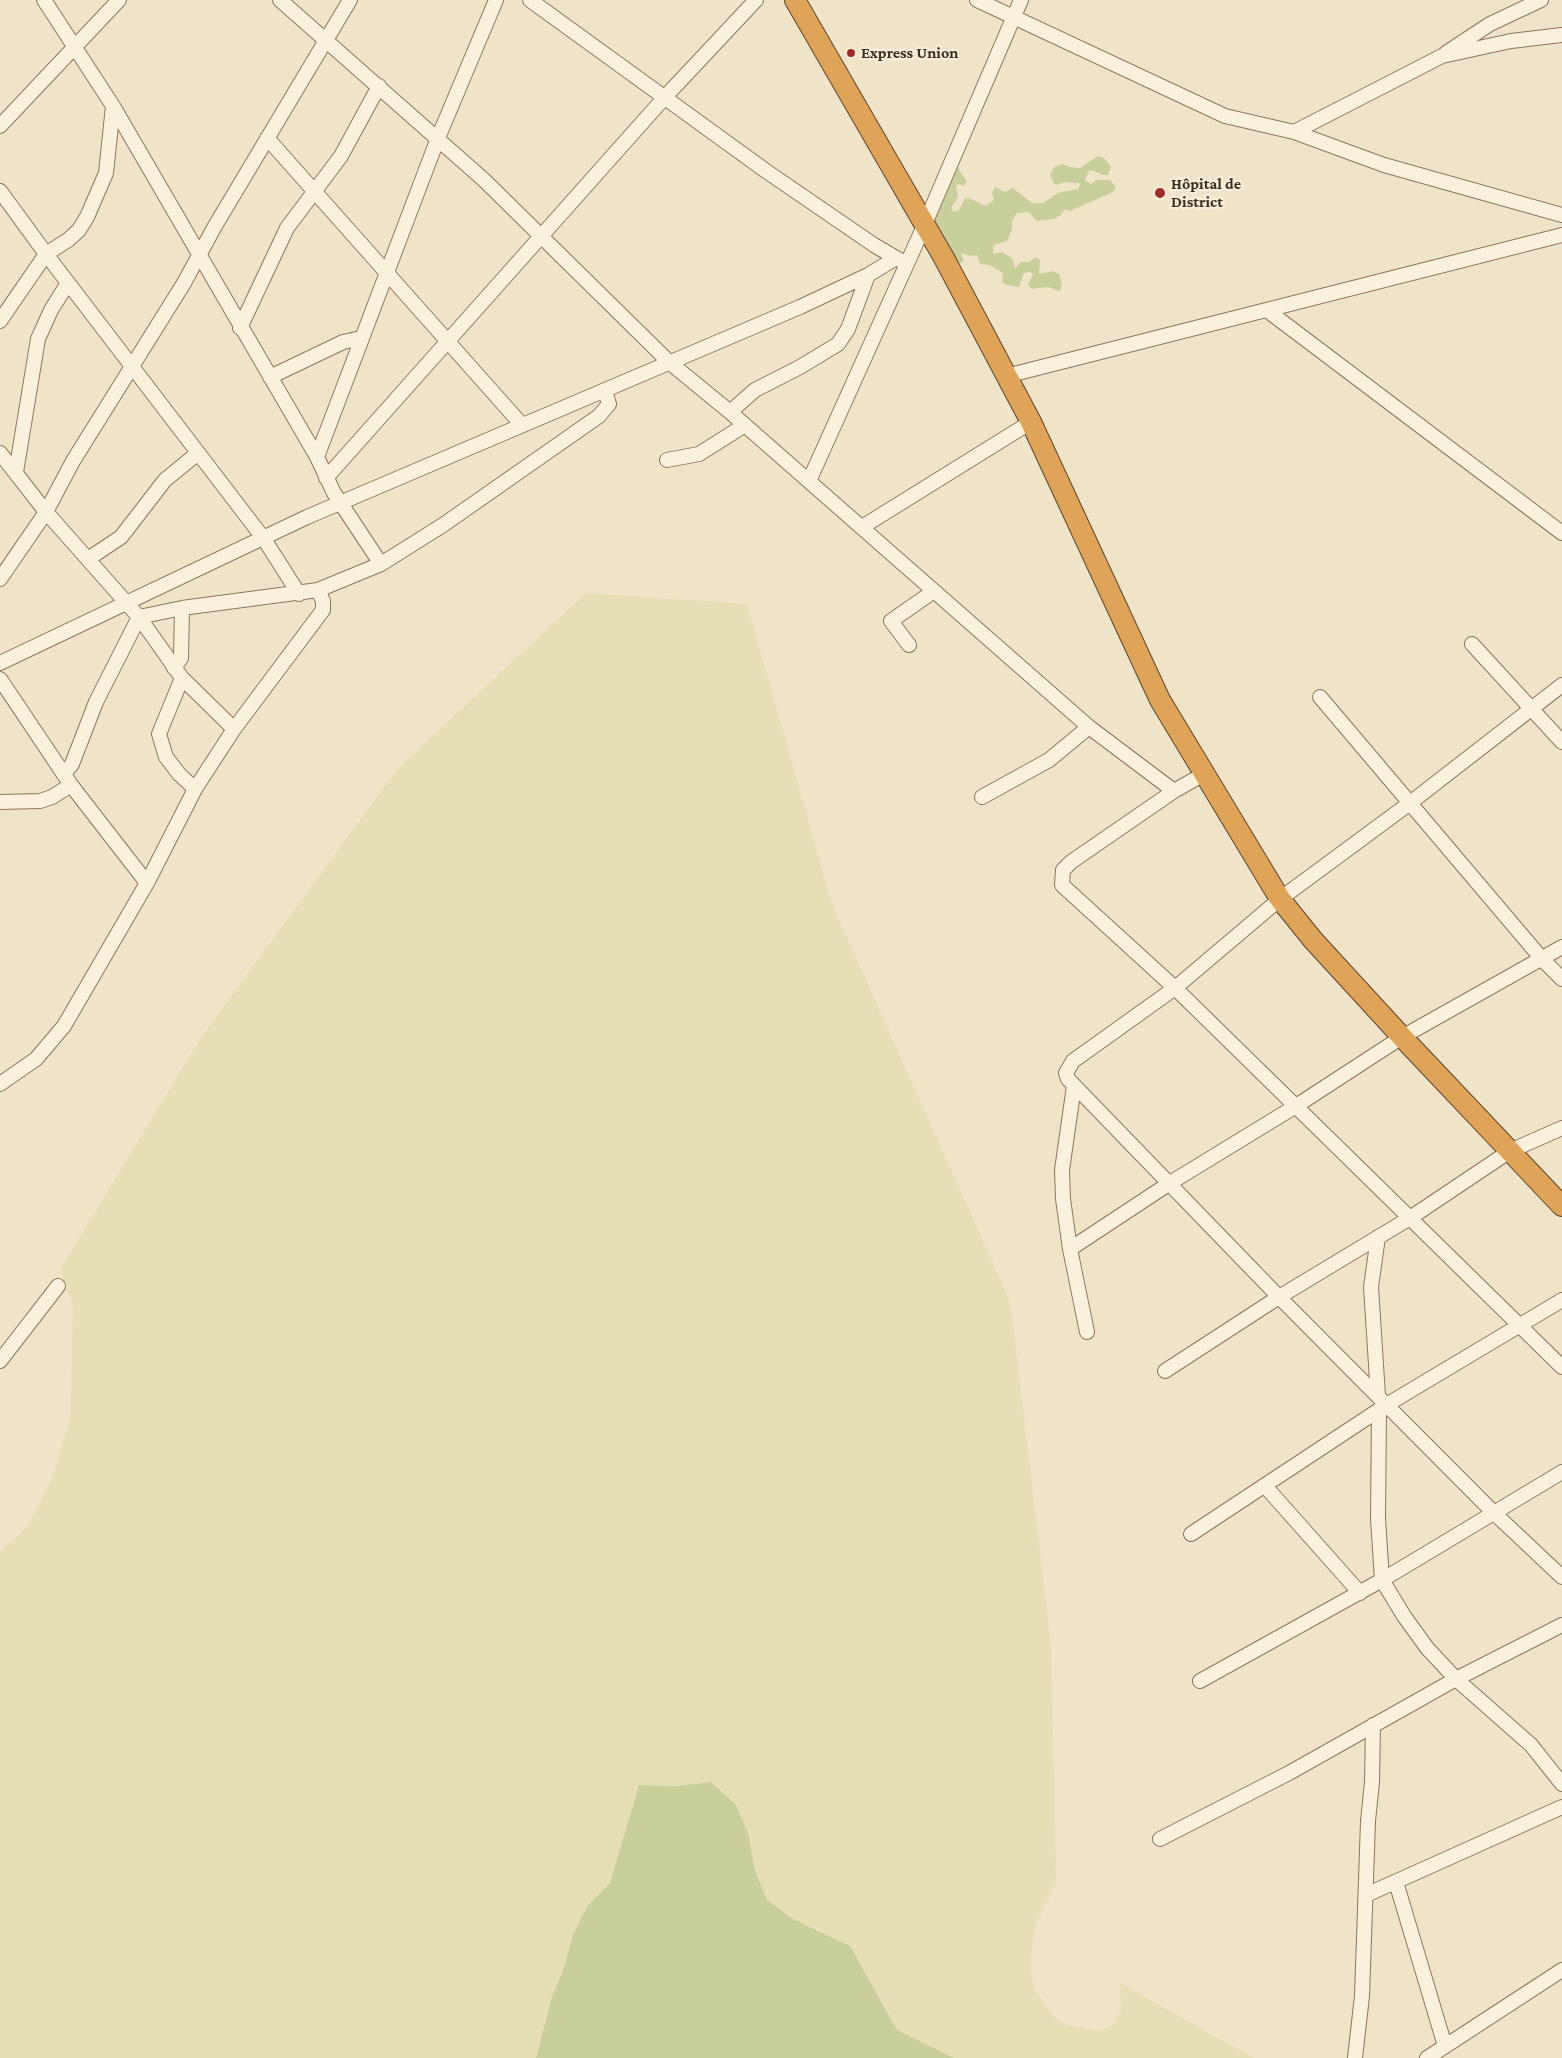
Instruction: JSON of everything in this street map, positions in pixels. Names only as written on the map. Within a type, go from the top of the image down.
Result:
[{"type":"highway","points":[[795,0],[944,258],[1031,422],[1160,700],[1280,899],[1313,940],[1402,1037],[1562,1206]]},
{"type":"street","points":[[44,0],[113,106],[200,253],[240,328],[317,457],[340,503],[381,564]]},
{"type":"street","points":[[0,126],[119,0]]},
{"type":"street","points":[[280,0],[325,42],[438,138],[542,235],[669,362],[730,412],[1089,727],[1174,791]]},
{"type":"street","points":[[0,579],[46,512],[74,461],[184,283],[350,0]]},
{"type":"street","points":[[317,457],[438,138],[496,0]]},
{"type":"street","points":[[530,0],[665,96],[781,182],[901,260]]},
{"type":"street","points":[[326,478],[665,96],[756,0]]},
{"type":"street","points":[[977,0],[1225,116],[1294,132],[1384,165],[1562,215]]},
{"type":"street","points":[[809,481],[901,260],[924,226],[1021,0]]},
{"type":"street","points":[[1294,132],[1442,56],[1466,38],[1490,24],[1541,0]]},
{"type":"street","points":[[1442,56],[1511,41],[1562,35]]},
{"type":"street","points":[[240,328],[288,228],[297,213],[316,192],[341,156],[379,86]]},
{"type":"street","points":[[0,321],[46,254],[68,240],[78,230],[106,173],[113,106]]},
{"type":"street","points":[[268,138],[522,425]]},
{"type":"street","points":[[0,190],[46,254],[264,539],[299,594]]},
{"type":"street","points":[[1006,376],[1562,235]]},
{"type":"street","points":[[0,663],[340,503],[800,307],[901,260]]},
{"type":"street","points":[[730,412],[755,390],[800,367],[838,344],[848,329],[868,275]]},
{"type":"street","points":[[16,472],[38,339],[51,310],[68,283]]},
{"type":"street","points":[[1268,311],[1562,533]]},
{"type":"street","points":[[270,378],[343,342],[361,338]]},
{"type":"street","points":[[139,617],[182,608],[318,590],[381,564],[443,525],[599,416],[609,404],[605,390]]},
{"type":"street","points":[[862,528],[1031,422]]},
{"type":"street","points":[[667,460],[699,454],[744,425]]},
{"type":"street","points":[[0,453],[46,512],[128,603],[178,673],[234,729]]},
{"type":"street","points":[[88,559],[121,536],[165,480],[198,453]]},
{"type":"street","points":[[0,1084],[36,1059],[64,1026],[147,883],[194,789],[234,729],[323,610],[323,602],[318,590]]},
{"type":"street","points":[[909,645],[891,621],[934,591]]},
{"type":"street","points":[[182,608],[181,658],[159,734],[166,756],[194,789]]},
{"type":"street","points":[[0,802],[40,801],[52,797],[67,779],[96,702],[139,617]]},
{"type":"street","points":[[1472,644],[1562,742]]},
{"type":"street","points":[[0,679],[67,779],[147,883]]},
{"type":"street","points":[[1562,685],[1410,803],[1280,899],[1175,988],[1073,1061],[1066,1073],[1074,1086],[1382,1403],[1562,1577]]},
{"type":"street","points":[[1320,697],[1542,959],[1562,979]]},
{"type":"street","points":[[982,797],[1049,760],[1089,727]]},
{"type":"street","points":[[1204,774],[1174,791],[1070,862],[1061,876],[1062,884],[1175,988],[1562,1367]]},
{"type":"street","points":[[1070,1249],[1170,1183],[1296,1106],[1402,1037],[1562,947]]},
{"type":"street","points":[[1074,1086],[1062,1170],[1063,1199],[1070,1249],[1087,1332]]},
{"type":"street","points":[[1165,1371],[1279,1297],[1410,1218],[1510,1152],[1562,1128]]},
{"type":"street","points":[[1378,1237],[1371,1287],[1382,1403],[1378,1510],[1382,1580],[1410,1624],[1456,1679],[1531,1745],[1562,1784]]},
{"type":"street","points":[[0,1362],[58,1286]]},
{"type":"street","points":[[1191,1534],[1265,1486],[1382,1403],[1562,1300]]},
{"type":"street","points":[[1200,1681],[1360,1593],[1562,1472]]},
{"type":"street","points":[[1265,1486],[1360,1593]]},
{"type":"street","points":[[1160,1839],[1275,1781],[1456,1679],[1562,1626]]},
{"type":"street","points":[[1355,2058],[1362,1996],[1373,1725]]},
{"type":"street","points":[[1366,1896],[1562,1807]]},
{"type":"street","points":[[1396,1882],[1445,2046]]},
{"type":"street","points":[[1428,2058],[1562,1970]]},
{"type":"shaded area","points":[[586,593],[747,604],[832,904],[1010,1301],[1051,1643],[1056,1883],[1037,1921],[1031,1955],[1031,1973],[1034,1988],[1052,2015],[1066,2025],[1099,2031],[1114,2024],[1121,2009],[1120,1983],[1254,2058],[954,2058],[897,2030],[881,1999],[821,1931],[793,1919],[767,1900],[754,1868],[749,1836],[711,1782],[677,1786],[639,1785],[610,1883],[588,1905],[552,1997],[536,2058],[0,2058],[0,1552],[27,1527],[51,1481],[70,1420],[73,1307],[60,1270],[202,1036],[398,768]]},
{"type":"green space","points":[[1098,156],[1104,158],[1111,166],[1108,175],[1091,170],[1088,172],[1085,180],[1091,184],[1097,180],[1110,180],[1116,187],[1113,192],[1070,211],[1065,209],[1061,215],[1054,219],[1037,221],[1029,212],[1017,213],[1012,221],[1012,229],[1007,241],[994,245],[993,254],[1002,252],[1012,258],[1015,268],[1021,262],[1029,262],[1036,257],[1040,260],[1039,274],[1053,271],[1059,274],[1062,284],[1060,291],[1047,287],[1032,289],[1028,285],[1033,274],[1030,272],[1024,273],[1019,287],[1007,285],[1002,282],[1003,273],[989,265],[980,264],[977,255],[971,256],[961,253],[964,261],[956,265],[924,227],[956,165],[967,182],[964,186],[958,184],[956,186],[958,197],[951,208],[954,212],[959,210],[965,198],[986,206],[994,200],[992,193],[995,187],[1005,192],[1013,188],[1032,203],[1043,203],[1058,193],[1078,189],[1080,185],[1079,183],[1065,182],[1055,185],[1050,175],[1054,167],[1062,164],[1080,168]]},
{"type":"green space","points":[[711,1782],[736,1805],[749,1836],[754,1868],[767,1900],[793,1919],[850,1946],[897,2030],[954,2058],[536,2058],[552,1997],[564,1967],[573,1935],[588,1905],[610,1883],[639,1785],[677,1786]]},
{"type":"place","name":"Express Union","points":[[851,53]]},
{"type":"place","name":"Hôpital de District","points":[[1160,193]]}]
